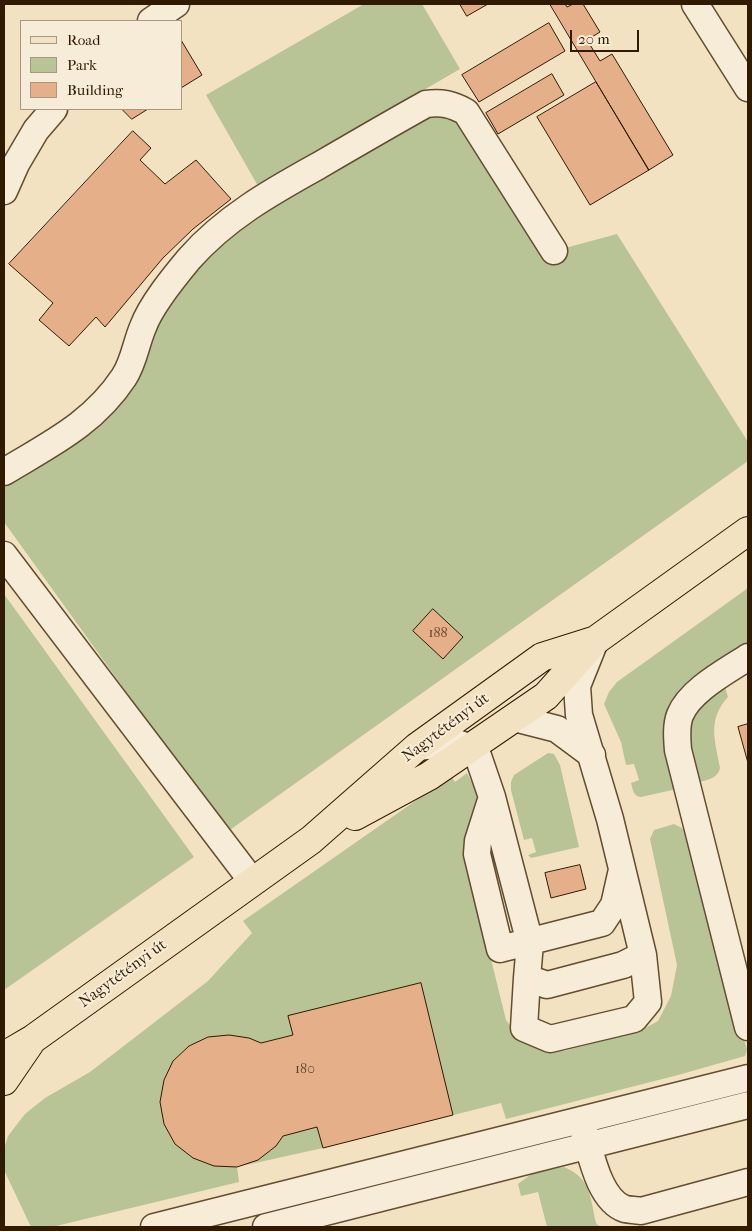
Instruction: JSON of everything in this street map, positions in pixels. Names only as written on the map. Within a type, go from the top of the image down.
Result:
[{"type":"main road","name":"Nagytétényi út","points":[[311,840],[429,776],[546,696],[596,640],[748,531]]},
{"type":"main road","name":"Nagytétényi út","points":[[4,1056],[33,1039],[311,840],[417,748],[542,657],[596,640]]},
{"type":"main road","name":"Nagytétényi út","points":[[4,1081],[33,1039]]},
{"type":"street","points":[[152,20],[176,4]]},
{"type":"street","points":[[695,4],[748,88]]},
{"type":"street","points":[[4,472],[74,430],[102,406],[129,368],[143,325],[164,291],[190,258],[224,225],[270,192],[426,104],[440,102],[454,105],[466,112],[554,251]]},
{"type":"street","points":[[4,191],[16,164],[36,130],[53,110]]},
{"type":"street","points":[[4,555],[252,881]]},
{"type":"street","points":[[417,748],[458,743],[471,748],[478,756],[492,797],[530,943],[524,1028],[550,1039],[634,1019],[648,1002],[643,955],[621,871],[610,819],[592,755],[580,721],[577,686],[596,640]]},
{"type":"street","points":[[748,657],[707,685],[689,700],[680,715],[677,733],[678,750],[748,1026]]},
{"type":"street","points":[[514,718],[557,729],[592,755]]},
{"type":"street","points":[[530,943],[602,923],[614,905],[621,871]]},
{"type":"street","points":[[527,978],[547,985],[623,965],[643,955]]},
{"type":"street","points":[[154,1227],[748,1078]]},
{"type":"street","points":[[266,1227],[589,1147],[748,1105]]},
{"type":"street","points":[[581,1121],[600,1182],[609,1199],[624,1209],[641,1211],[748,1182]]},
{"type":"green space","points":[[364,4],[422,4],[460,69],[258,186],[206,95]]},
{"type":"green space","points":[[454,105],[554,251],[617,234],[748,442],[748,461],[227,832],[4,522],[4,472],[75,430],[143,325],[254,203]]},
{"type":"green space","points":[[748,588],[748,646],[693,686],[677,789],[641,797],[636,795],[631,783],[639,780],[634,764],[626,765],[621,742],[604,704],[609,692],[617,682]]},
{"type":"green space","points":[[4,594],[194,857],[4,990]]},
{"type":"green space","points":[[725,687],[728,697],[717,714],[714,731],[719,772],[714,777],[696,783],[685,740],[698,703]]},
{"type":"green space","points":[[548,753],[554,754],[560,765],[579,847],[531,858],[528,855],[536,852],[532,838],[524,840],[511,790],[511,782],[514,775]]},
{"type":"green space","points":[[467,773],[481,800],[466,858],[506,1020],[515,1032],[552,1050],[564,1051],[640,1031],[658,1021],[671,996],[677,965],[650,839],[654,830],[674,824],[682,828],[690,842],[747,1050],[745,1056],[506,1119],[501,1103],[323,1148],[237,1167],[239,1182],[52,1227],[31,1227],[4,1170],[4,1149],[8,1136],[25,1114],[45,1098],[90,1072],[208,981],[252,933],[243,921],[451,776],[455,782]]},
{"type":"green space","points":[[564,1167],[580,1177],[588,1189],[596,1223],[600,1227],[547,1227],[538,1192],[521,1196],[518,1184],[534,1172]]},
{"type":"building","points":[[460,4],[488,4],[467,16]]},
{"type":"building","points":[[550,4],[565,4],[567,7],[573,4],[583,4],[600,32],[587,40],[600,61],[612,54],[673,155],[649,170]]},
{"type":"building","points":[[549,23],[565,51],[479,102],[462,75]]},
{"type":"building","points":[[182,42],[202,75],[182,87]]},
{"type":"building","points":[[552,74],[564,95],[498,134],[486,113]]},
{"type":"building","points":[[596,82],[649,170],[590,205],[537,117]]},
{"type":"building","points":[[123,110],[146,110],[132,119]]},
{"type":"building","points":[[133,131],[151,148],[140,160],[165,184],[196,160],[231,199],[193,229],[163,258],[105,327],[96,317],[69,346],[39,320],[53,303],[9,264]]},
{"type":"building","points":[[433,609],[463,637],[443,659],[413,631]]},
{"type":"building","points":[[748,724],[748,763],[738,727]]},
{"type":"building","points":[[580,865],[586,889],[551,898],[545,873]]},
{"type":"building","points":[[421,983],[453,1115],[323,1148],[317,1127],[283,1136],[276,1146],[258,1160],[237,1167],[214,1166],[193,1158],[175,1144],[164,1124],[160,1102],[164,1080],[173,1061],[189,1046],[208,1037],[229,1035],[249,1038],[261,1043],[293,1035],[288,1016]]}]
